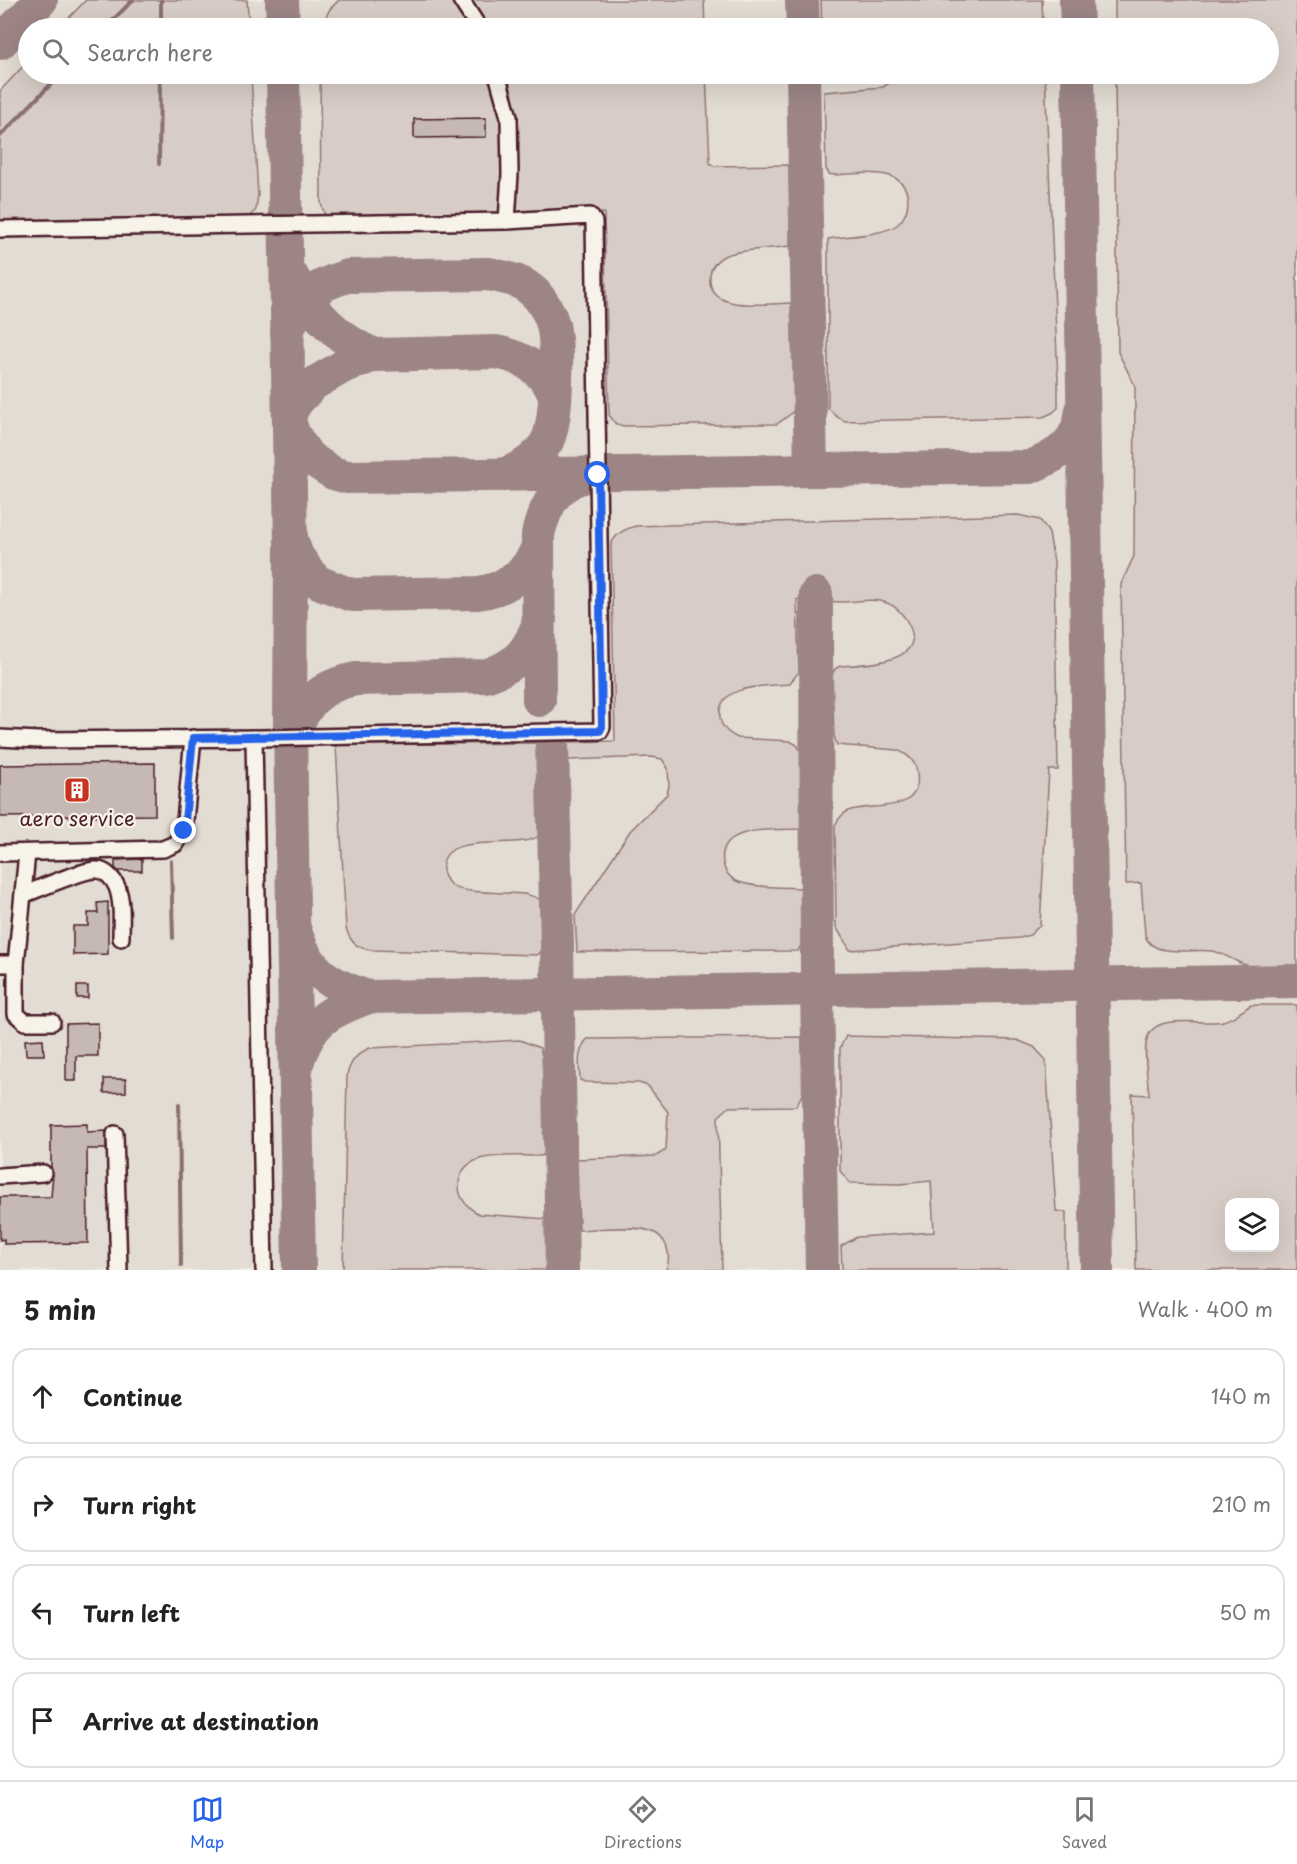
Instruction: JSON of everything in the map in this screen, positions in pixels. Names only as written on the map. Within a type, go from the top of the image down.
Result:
[{"type":"lane","points":[[461,0],[473,18]]},
{"type":"lane","points":[[500,84],[509,117],[510,174],[507,221]]},
{"type":"lane","points":[[0,229],[507,221],[590,216],[594,222],[602,727],[600,731],[254,738],[38,740],[0,738]]},
{"type":"lane","points":[[0,853],[164,849],[175,844],[184,831],[193,738]]},
{"type":"lane","points":[[254,738],[264,1270]]},
{"type":"lane","points":[[27,853],[16,964],[16,1014],[25,1022],[52,1022]]},
{"type":"lane","points":[[23,895],[89,872],[97,870],[107,873],[116,885],[120,901],[121,938]]},
{"type":"lane","points":[[0,964],[16,964]]},
{"type":"lane","points":[[115,1134],[119,1270]]},
{"type":"lane","points":[[0,1176],[43,1173]]},
{"type":"shaded area","points":[[0,0],[1297,0],[1297,1270],[0,1270]]},
{"type":"shaded area","points":[[86,0],[247,0],[248,18],[69,18]]},
{"type":"shaded area","points":[[339,0],[704,0],[705,18],[325,18]]},
{"type":"shaded area","points":[[821,0],[1042,0],[1043,18],[822,18]]},
{"type":"shaded area","points":[[1115,0],[1297,0],[1297,965],[1252,966],[1212,951],[1174,951],[1156,947],[1145,935],[1141,883],[1126,884],[1121,584],[1134,556],[1135,386],[1118,352],[1115,84],[1279,84],[1279,18],[1115,18]]},
{"type":"shaded area","points":[[18,72],[18,84],[252,84],[258,195],[256,210],[242,223],[0,225],[0,91]]},
{"type":"shaded area","points":[[320,84],[706,84],[710,163],[714,166],[791,165],[790,246],[726,255],[715,264],[710,277],[712,289],[718,297],[728,301],[754,305],[791,303],[795,407],[792,413],[777,424],[624,426],[616,424],[609,415],[604,213],[330,220],[324,213],[321,203]]},
{"type":"shaded area","points":[[888,84],[1045,84],[1058,380],[1058,408],[1052,413],[1043,417],[845,421],[828,408],[828,239],[874,233],[891,228],[904,217],[908,200],[905,189],[899,181],[890,176],[867,173],[829,174],[826,169],[824,92],[883,87]]},
{"type":"shaded area","points":[[1018,515],[1040,520],[1049,533],[1054,562],[1058,770],[1049,770],[1040,925],[1030,935],[1020,938],[850,950],[836,927],[835,825],[848,811],[904,802],[912,796],[917,787],[917,773],[910,758],[897,750],[837,745],[834,736],[832,675],[840,666],[877,662],[901,655],[909,648],[912,638],[905,618],[890,604],[873,600],[837,602],[813,594],[797,600],[799,672],[789,684],[756,687],[734,693],[726,698],[721,706],[720,717],[726,730],[738,738],[790,741],[797,745],[801,752],[801,829],[765,830],[739,835],[729,841],[724,850],[723,862],[733,879],[745,884],[804,888],[805,938],[798,951],[577,952],[575,915],[630,831],[667,794],[669,786],[668,768],[662,759],[652,757],[568,760],[567,742],[615,741],[611,543],[616,537],[636,526]]},
{"type":"shaded area","points":[[538,743],[541,835],[530,840],[485,843],[456,848],[447,854],[443,868],[448,882],[458,889],[524,894],[546,902],[547,931],[542,951],[537,955],[373,950],[355,944],[346,928],[336,745]]},
{"type":"shaded area","points":[[1251,1005],[1297,1005],[1297,1270],[1136,1270],[1132,1094],[1149,1095],[1147,1039],[1152,1030],[1169,1022],[1214,1022],[1227,1020]]},
{"type":"shaded area","points":[[846,1036],[1017,1040],[1034,1047],[1046,1060],[1056,1211],[1066,1212],[1066,1270],[842,1270],[841,1246],[857,1237],[934,1232],[931,1181],[900,1184],[850,1183],[840,1171],[840,1048]]},
{"type":"shaded area","points":[[803,1037],[804,1091],[796,1106],[729,1107],[718,1117],[722,1270],[666,1270],[667,1247],[656,1233],[643,1229],[579,1230],[577,1159],[656,1156],[666,1150],[668,1112],[648,1086],[639,1083],[580,1080],[580,1053],[587,1039]]},
{"type":"shaded area","points":[[520,1040],[540,1048],[542,1056],[548,1152],[541,1156],[504,1156],[478,1160],[468,1165],[461,1174],[459,1191],[465,1203],[479,1214],[547,1219],[548,1270],[343,1270],[347,1075],[355,1058],[370,1048]]},
{"type":"building","points":[[486,118],[486,137],[414,138],[414,119]]},
{"type":"building","name":"aero service","points":[[155,763],[155,815],[0,817],[0,765]]},
{"type":"building","points":[[142,859],[142,871],[118,871],[115,868],[115,860]]},
{"type":"building","points":[[108,902],[108,954],[73,955],[73,926],[88,926],[88,913],[98,913],[97,903]]},
{"type":"building","points":[[77,986],[88,986],[88,998],[77,998]]},
{"type":"building","points":[[98,1023],[98,1056],[76,1056],[76,1081],[66,1081],[66,1024]]},
{"type":"building","points":[[43,1039],[44,1055],[26,1055],[25,1040]]},
{"type":"building","points":[[104,1079],[126,1079],[126,1092],[104,1093]]},
{"type":"building","points":[[87,1124],[87,1132],[106,1131],[106,1149],[87,1149],[88,1243],[4,1244],[4,1239],[0,1240],[0,1197],[51,1197],[53,1173],[51,1125]]},
{"type":"waterway","points":[[115,18],[133,0]]},
{"type":"waterway","points":[[161,0],[161,18]]},
{"type":"waterway","points":[[0,136],[51,84]]},
{"type":"waterway","points":[[159,164],[160,84]]},
{"type":"waterway","points":[[171,861],[173,938]]},
{"type":"waterway","points":[[179,1104],[181,1265]]},
{"type":"taxiway","points":[[24,18],[41,0]]},
{"type":"taxiway","points":[[282,0],[283,18]]},
{"type":"taxiway","points":[[802,0],[803,18]]},
{"type":"taxiway","points":[[1076,0],[1077,18]]},
{"type":"taxiway","points":[[0,43],[18,24]]},
{"type":"taxiway","points":[[283,84],[299,1270]]},
{"type":"taxiway","points":[[803,84],[811,470]]},
{"type":"taxiway","points":[[1078,84],[1097,1270]]},
{"type":"taxiway","points":[[287,332],[297,310],[309,295],[325,284],[348,276],[489,274],[525,285],[541,300],[553,325],[556,367],[555,404],[550,434],[546,443],[532,459],[521,467],[502,475]]},
{"type":"taxiway","points":[[293,278],[299,290],[327,324],[350,342],[375,355]]},
{"type":"taxiway","points":[[555,394],[550,385],[531,366],[515,357],[496,352],[375,355],[344,366],[313,384],[297,401],[291,411],[289,421],[294,435],[308,457],[333,473],[347,477],[1030,467],[1050,458],[1065,447],[1076,432],[1082,410]]},
{"type":"taxiway","points":[[539,700],[538,534],[545,513],[555,495],[580,477],[592,475]]},
{"type":"taxiway","points":[[291,539],[297,556],[318,582],[353,595],[488,591],[515,579],[528,565],[538,547]]},
{"type":"taxiway","points":[[816,594],[817,989],[822,1270]]},
{"type":"taxiway","points":[[290,738],[314,698],[331,686],[356,679],[485,676],[506,667],[521,655],[532,640],[540,619]]},
{"type":"taxiway","points":[[552,743],[562,1270]]},
{"type":"taxiway","points":[[295,931],[306,957],[322,974],[342,987],[368,997],[1297,981]]},
{"type":"taxiway","points":[[297,1063],[302,1048],[315,1027],[332,1013],[368,997]]},
{"type":"place","name":"aero service","points":[[77,790]]},
{"type":"route","points":[[184,831],[193,738],[600,731],[602,727],[598,475]]}]
